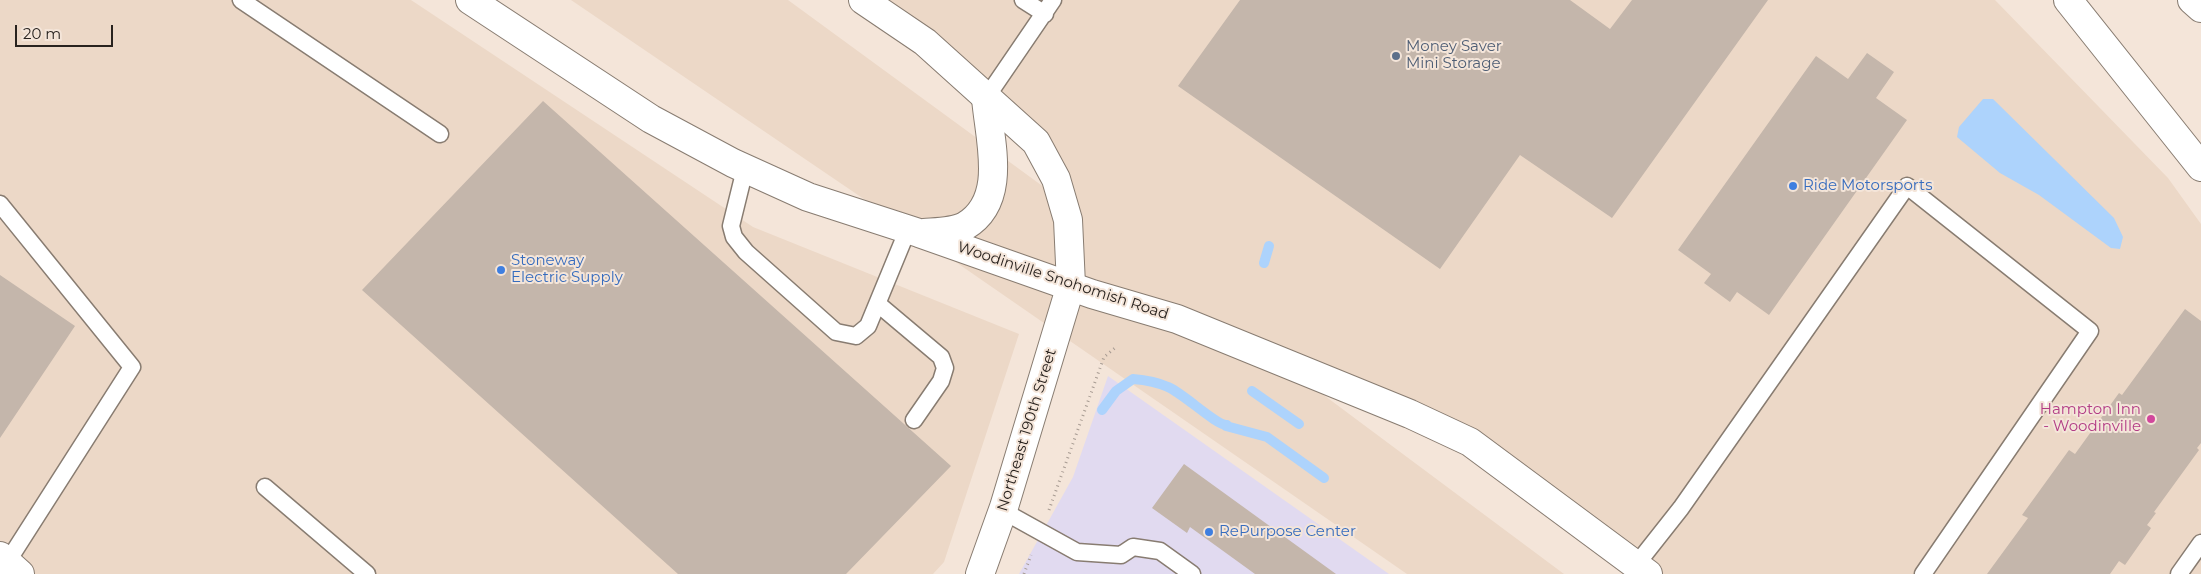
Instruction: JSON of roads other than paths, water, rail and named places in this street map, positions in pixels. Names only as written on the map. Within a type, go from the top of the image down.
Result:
[{"type":"main road","name":"Woodinville Snohomish Road","points":[[470,0],[651,119],[745,169],[808,197],[914,231],[1092,294],[1178,319],[1410,414],[1470,442],[1642,570]]},
{"type":"main road","name":"Northeast 190th Street","points":[[863,0],[925,42],[1036,142],[1056,179],[1068,220],[1071,285],[1003,511],[980,574]]},
{"type":"main road","points":[[2068,0],[2201,167]]},
{"type":"main road","points":[[2192,0],[2201,8]]},
{"type":"main road","points":[[914,231],[964,227],[980,214],[990,195],[993,156],[988,128],[986,98]]},
{"type":"lane","points":[[242,0],[440,134]]},
{"type":"lane","points":[[986,98],[1049,7],[1023,0]]},
{"type":"lane","points":[[745,169],[731,226],[734,237],[746,252],[836,332],[856,336],[868,326],[914,231]]},
{"type":"lane","points":[[1642,570],[1681,508],[1907,186],[2090,331],[1923,574]]},
{"type":"lane","points":[[0,204],[132,368],[9,564]]},
{"type":"lane","points":[[878,304],[941,357],[945,368],[942,381],[914,420]]},
{"type":"lane","points":[[265,487],[367,574]]},
{"type":"lane","points":[[1003,511],[1078,552],[1121,555],[1133,547],[1160,551],[1192,574]]},
{"type":"lane","points":[[2179,574],[2201,543]]},
{"type":"water","points":[[1983,99],[1993,99],[2114,218],[2123,237],[2120,249],[2111,248],[2039,195],[2000,173],[1957,137],[1959,127]]},
{"type":"waterway","points":[[1264,263],[1269,246]]},
{"type":"waterway","points":[[1102,410],[1116,391],[1133,379],[1137,379],[1174,390],[1222,424],[1227,425]]},
{"type":"waterway","points":[[1252,391],[1299,424]]},
{"type":"waterway","points":[[1226,426],[1267,437],[1324,478]]},
{"type":"place","name":"Money Saver Mini Storage","points":[[1396,56]]},
{"type":"place","name":"Ride Motorsports","points":[[1793,186]]},
{"type":"place","name":"Stoneway Electric Supply","points":[[501,270]]},
{"type":"place","name":"Hampton Inn - Woodinville","points":[[2151,419]]},
{"type":"place","name":"RePurpose Center","points":[[1209,532]]}]
